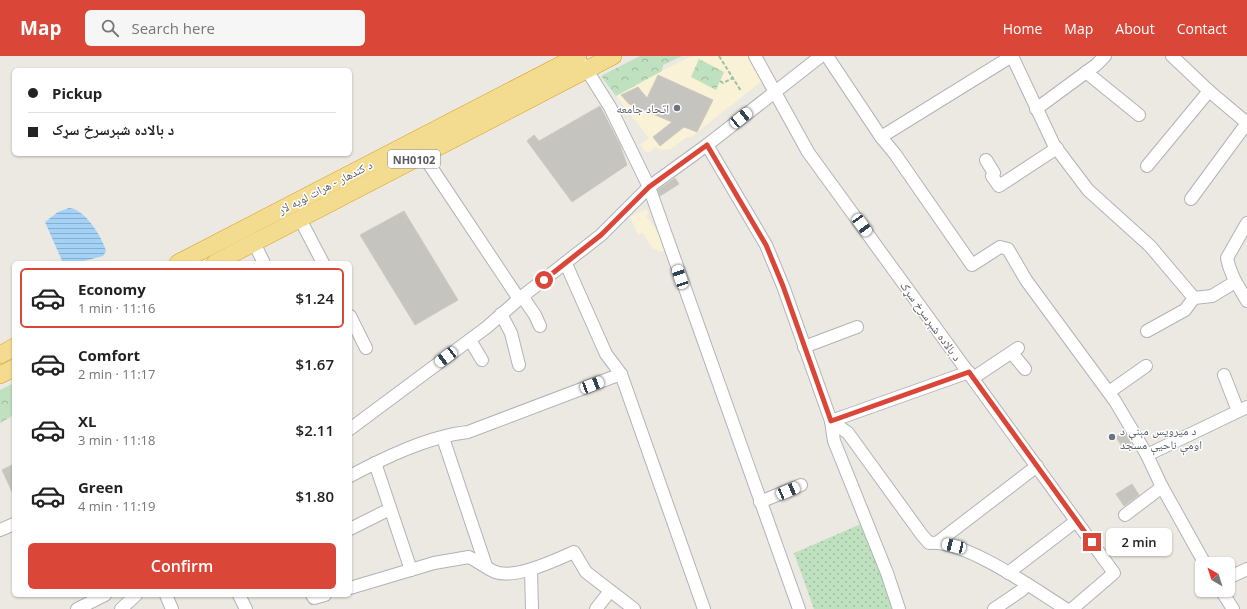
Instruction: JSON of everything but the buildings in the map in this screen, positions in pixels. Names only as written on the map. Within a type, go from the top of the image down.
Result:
[{"type":"highway","name":"د کندهار - هرات لويه لار","points":[[182,261],[581,61],[613,56]]},
{"type":"highway","name":"د کندهار - هرات لويه لار","points":[[219,261],[423,155],[581,61]]},
{"type":"highway","points":[[0,355],[12,349]]},
{"type":"highway","points":[[0,375],[12,369]]},
{"type":"street","name":"د بالاده شېرسرخ سړک","points":[[755,56],[808,152],[1114,573],[1072,609]]},
{"type":"street","points":[[352,428],[470,340],[521,298],[566,264],[607,230],[649,187],[707,145],[774,91],[821,56]]},
{"type":"street","points":[[827,56],[881,136],[972,264],[1000,247],[1008,249],[1026,280],[1109,392],[1147,455],[1162,487],[1201,557]]},
{"type":"street","points":[[881,136],[1012,56],[1036,109],[1057,148],[1088,190],[1150,246],[1194,298]]},
{"type":"street","points":[[1036,109],[1105,56]]},
{"type":"street","points":[[1172,56],[1209,91],[1247,123],[1191,199]]},
{"type":"street","points":[[581,61],[610,107],[649,187],[799,609]]},
{"type":"street","points":[[1086,72],[1139,114]]},
{"type":"street","points":[[1147,166],[1209,91]]},
{"type":"street","points":[[707,145],[766,245],[783,286],[831,421],[834,441],[887,573],[899,609]]},
{"type":"street","points":[[986,160],[994,173],[992,176],[999,186],[1057,148]]},
{"type":"street","points":[[423,155],[521,298],[535,315],[540,326]]},
{"type":"street","points":[[300,219],[322,261]]},
{"type":"street","points":[[1247,223],[1227,258],[1235,282],[1240,287],[1247,301]]},
{"type":"street","points":[[254,243],[263,261]]},
{"type":"street","points":[[566,264],[606,354],[621,374],[704,609]]},
{"type":"street","points":[[1148,331],[1185,310],[1194,298],[1212,296],[1235,282]]},
{"type":"street","points":[[501,314],[511,333],[519,365]]},
{"type":"street","points":[[352,320],[366,348]]},
{"type":"street","points":[[804,347],[857,327]]},
{"type":"street","points":[[470,340],[482,360]]},
{"type":"street","points":[[831,421],[971,375],[1015,351],[1025,368]]},
{"type":"street","points":[[1109,392],[1146,366]]},
{"type":"street","points":[[352,475],[388,456],[454,434],[468,432],[621,374]]},
{"type":"street","points":[[1147,455],[1242,409],[1224,375]]},
{"type":"street","points":[[831,421],[848,433],[929,543],[938,542],[954,546],[1008,573],[1066,609]]},
{"type":"street","points":[[443,438],[486,566]]},
{"type":"street","points":[[375,463],[411,570]]},
{"type":"street","points":[[938,542],[1037,466]]},
{"type":"street","points":[[760,502],[801,485]]},
{"type":"street","points":[[1125,515],[1162,487]]},
{"type":"street","points":[[352,528],[390,509]]},
{"type":"street","points":[[1008,573],[1076,521]]},
{"type":"street","points":[[0,530],[12,525]]},
{"type":"street","points":[[352,587],[434,563],[469,557],[494,572],[530,570],[574,552],[586,572],[634,609]]},
{"type":"street","points":[[1235,575],[1247,569]]},
{"type":"street","points":[[530,570],[532,609]]},
{"type":"street","points":[[994,609],[1022,590],[1027,584]]},
{"type":"street","points":[[596,609],[610,591]]},
{"type":"street","points":[[77,609],[101,597]]},
{"type":"street","points":[[121,609],[134,597]]},
{"type":"street","points":[[167,597],[172,609]]},
{"type":"street","points":[[240,597],[246,609]]},
{"type":"street","points":[[1226,597],[1234,609]]},
{"type":"path","points":[[719,56],[741,91]]},
{"type":"path","points":[[720,81],[723,83],[732,78]]},
{"type":"shaded area","points":[[692,56],[749,56],[762,81],[691,137],[687,137],[671,149],[662,150],[655,147],[650,152],[646,152],[640,145],[649,138],[616,96],[649,77]]},
{"type":"shaded area","points":[[647,209],[648,214],[646,216],[655,228],[666,250],[662,252],[652,248],[643,233],[638,235],[630,217]]},
{"type":"green space","points":[[640,56],[682,56],[663,65],[662,71],[616,96],[601,76]]},
{"type":"green space","points":[[699,59],[724,72],[716,90],[691,77]]},
{"type":"green space","points":[[12,384],[12,416],[0,423],[0,390]]},
{"type":"green space","points":[[861,524],[894,609],[814,609],[794,553]]},
{"type":"water","points":[[69,208],[81,213],[87,218],[104,245],[106,251],[103,256],[84,261],[62,261],[45,222],[58,212]]},
{"type":"place","name":"اتحاد جامعه","points":[[677,108]]},
{"type":"place","name":"د ميرویس مېنې د اومې ناحيې مسجد","points":[[1112,437]]},
{"type":"route","points":[[544,280],[601,235],[649,187],[707,145],[766,245],[783,286],[831,421],[969,372],[1092,542]]}]
